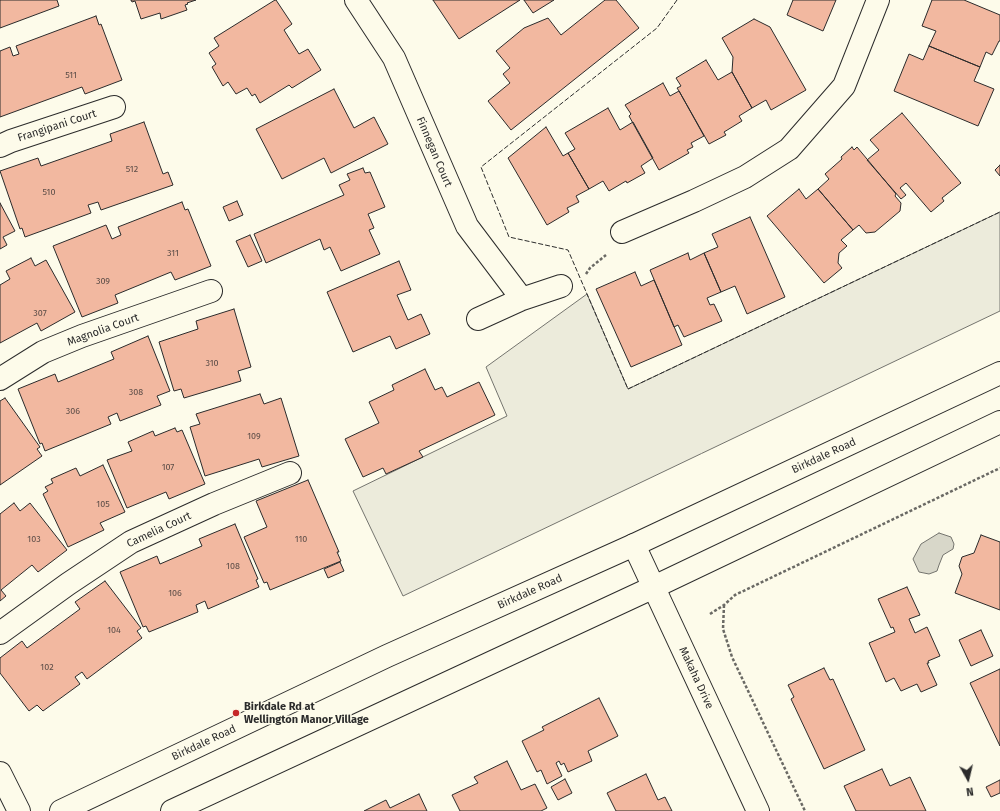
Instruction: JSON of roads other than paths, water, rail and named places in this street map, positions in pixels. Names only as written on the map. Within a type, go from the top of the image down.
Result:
[{"type":"main road","name":"Finnegan Court","points":[[356,0],[394,58],[466,226],[522,299]]},
{"type":"main road","points":[[622,232],[745,177],[789,149],[844,86],[878,0]]},
{"type":"main road","name":"Frangipani Court","points":[[0,146],[114,107]]},
{"type":"main road","points":[[478,319],[522,299],[561,286]]},
{"type":"main road","name":"Magnolia Court","points":[[0,379],[43,352],[82,336],[211,291]]},
{"type":"main road","name":"Birkdale Road","points":[[61,811],[386,656],[634,545],[1000,373]]},
{"type":"main road","points":[[172,811],[654,587],[1000,422]]},
{"type":"main road","name":"Camelia Court","points":[[0,633],[68,584],[131,542],[214,504],[290,473]]},
{"type":"main road","name":"Makaha Drive","points":[[634,545],[758,811]]},
{"type":"main road","points":[[0,773],[19,811]]},
{"type":"place","name":"Birkdale Rd at Wellington Manor Village","points":[[236,713]]}]
